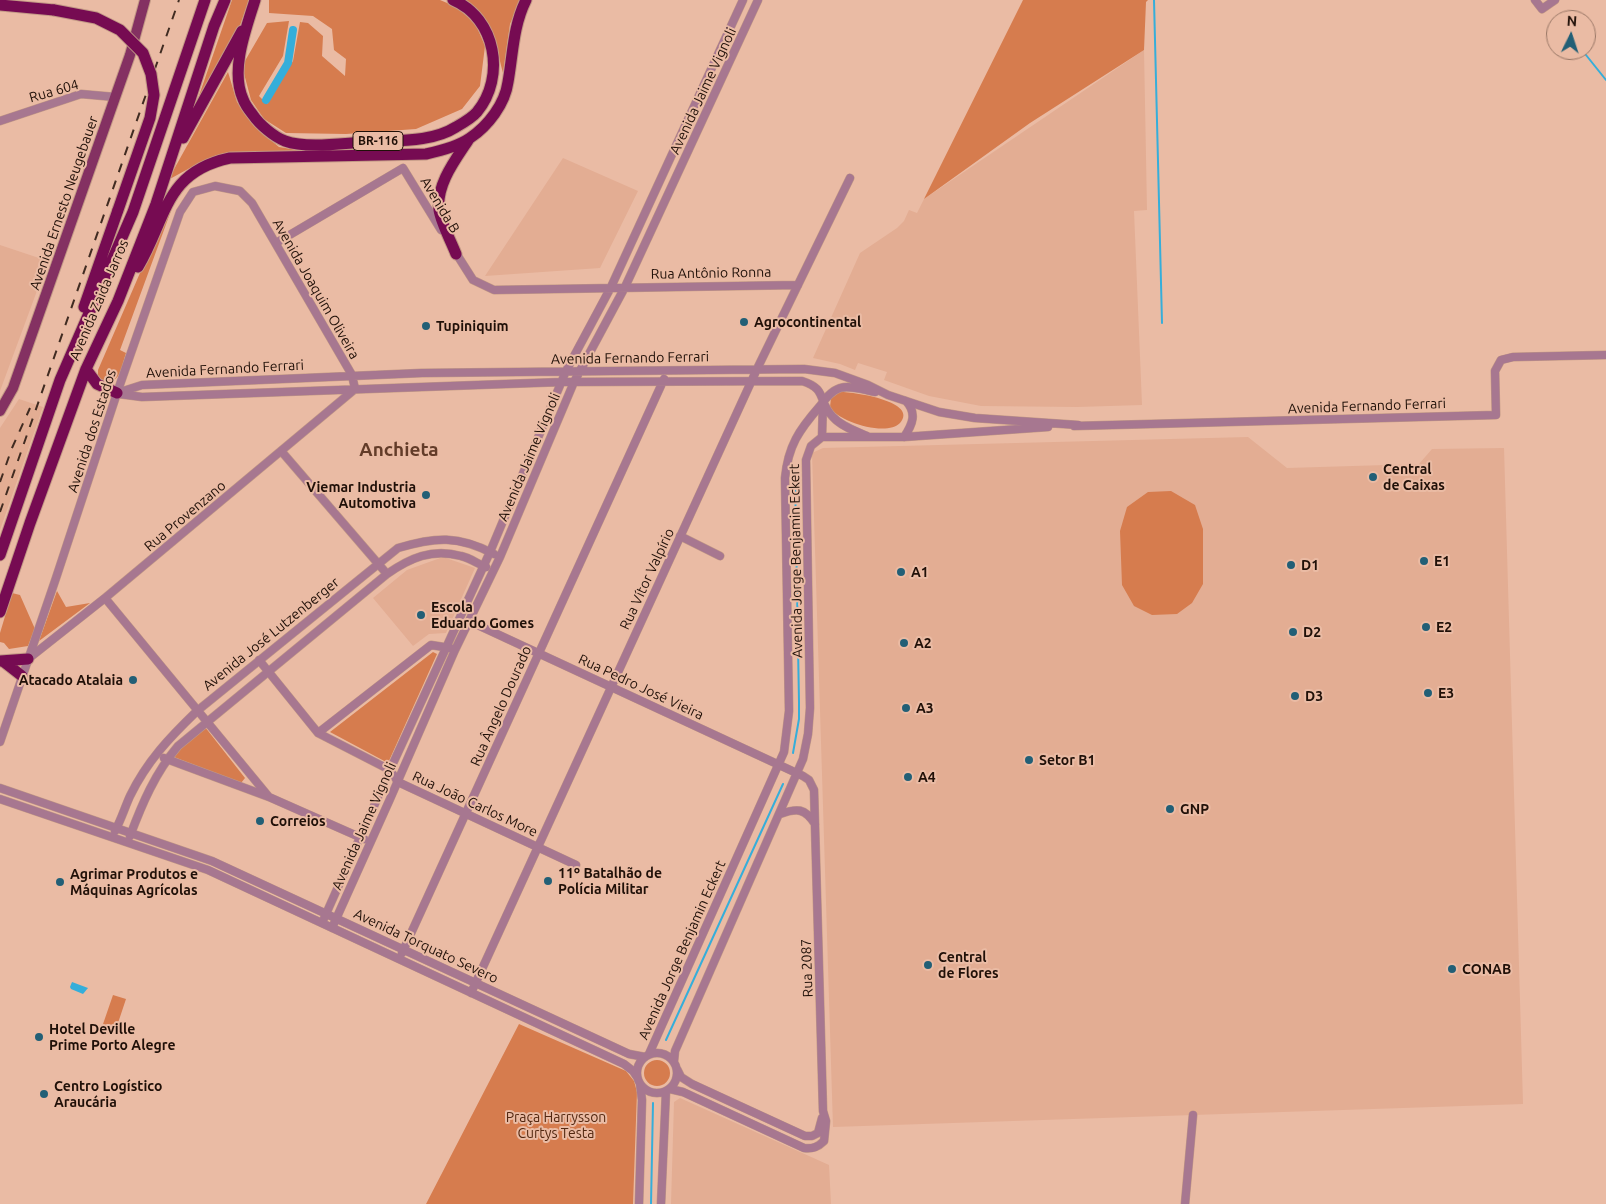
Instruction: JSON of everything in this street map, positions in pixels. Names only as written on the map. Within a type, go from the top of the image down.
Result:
[{"type":"highway","name":"Avenida Zaida Jarros","points":[[0,555],[60,380],[134,212],[205,0]]},
{"type":"highway","name":"Avenida Zaida Jarros","points":[[0,612],[86,369],[118,301],[156,204],[224,0]]},
{"type":"highway","name":"BR-116","points":[[255,0],[237,66],[238,83],[243,100],[258,123],[284,141],[316,146],[428,137],[454,129],[477,113],[490,90],[494,64],[492,43],[480,22],[463,4],[453,0]]},
{"type":"highway","points":[[118,301],[140,265],[169,199],[182,182],[199,168],[214,161],[230,158],[426,154],[448,148],[469,139],[494,114],[504,95],[508,84],[516,25],[526,0]]},
{"type":"highway","points":[[0,5],[49,10],[96,18],[120,30],[143,53],[151,74],[154,95],[150,118],[60,380]]},
{"type":"highway","points":[[0,12],[49,10]]},
{"type":"highway","points":[[171,161],[250,16]]},
{"type":"highway","points":[[456,254],[439,212],[439,200],[444,180],[469,139]]},
{"type":"highway","points":[[86,369],[97,384],[116,393]]},
{"type":"highway","points":[[1,661],[28,658]]},
{"type":"highway","points":[[1,661],[22,676]]},
{"type":"main road","name":"Avenida Ernesto Neugebauer","points":[[1,408],[13,388],[130,55],[145,0]]},
{"type":"street","name":"Avenida Jaime Vignoli","points":[[322,923],[484,566],[566,371],[611,287],[743,0]]},
{"type":"street","name":"Avenida Jaime Vignoli","points":[[332,928],[455,650],[500,557],[574,382],[625,287],[758,0]]},
{"type":"street","points":[[1535,0],[1542,9],[1555,0]]},
{"type":"street","points":[[727,35],[739,42]]},
{"type":"street","name":"Rua 604","points":[[0,121],[81,94],[115,98]]},
{"type":"street","name":"Avenida B","points":[[276,243],[403,168],[473,280],[494,290],[611,287]]},
{"type":"street","name":"Rua Vítor Valpírio","points":[[471,993],[751,381],[850,178]]},
{"type":"street","name":"Avenida dos Estados","points":[[0,742],[116,393],[180,212],[193,192],[214,186],[240,191],[252,203]]},
{"type":"street","name":"Avenida Joaquim Oliveira","points":[[252,203],[352,375],[355,389]]},
{"type":"street","name":"Rua Antônio Ronna","points":[[611,287],[798,285]]},
{"type":"street","name":"Avenida Fernando Ferrari","points":[[822,437],[904,436],[1078,426],[1496,415],[1495,371],[1501,360],[1513,357],[1606,355]]},
{"type":"street","name":"Avenida Fernando Ferrari","points":[[116,393],[142,385],[352,375],[804,369],[835,373],[888,395],[939,412],[975,418],[1078,426]]},
{"type":"street","points":[[642,370],[646,370],[663,382]]},
{"type":"street","name":"Rua Ângelo Dourado","points":[[399,960],[668,370]]},
{"type":"street","points":[[422,373],[422,387]]},
{"type":"street","name":"Avenida Fernando Ferrari","points":[[116,393],[142,397],[562,382],[802,381],[813,384],[818,389],[823,402],[838,422],[872,437]]},
{"type":"street","name":"Avenida Jorge Benjamin Eckert","points":[[647,1055],[784,752],[789,711],[786,460],[795,437],[831,393],[840,388],[849,387],[888,395]]},
{"type":"street","name":"Rua Provenzano","points":[[28,658],[105,598],[282,452],[355,389]]},
{"type":"street","points":[[904,436],[913,422],[911,407],[906,401]]},
{"type":"street","points":[[822,437],[823,402]]},
{"type":"street","name":"Avenida Jorge Benjamin Eckert","points":[[676,1065],[675,1051],[780,814],[800,774],[808,734],[810,708],[806,460],[811,446],[822,437]]},
{"type":"street","points":[[282,452],[387,574]]},
{"type":"street","points":[[680,536],[720,556]]},
{"type":"street","name":"Avenida José Lutzenberger","points":[[111,837],[130,795],[148,765],[168,739],[197,711],[398,548],[419,542],[446,539],[469,542],[500,557]]},
{"type":"street","name":"Avenida José Lutzenberger","points":[[128,843],[145,800],[166,760],[178,746],[387,574],[405,561],[413,558],[445,553],[463,556],[493,570]]},
{"type":"street","points":[[105,598],[269,797]]},
{"type":"street","name":"Rua Pedro José Vieira","points":[[469,621],[800,774]]},
{"type":"street","points":[[318,733],[431,645],[447,646],[455,650]]},
{"type":"street","name":"Rua João Carlos More","points":[[259,660],[318,733],[390,770],[398,782],[576,865]]},
{"type":"street","points":[[156,754],[166,760],[269,797],[371,842]]},
{"type":"street","name":"Rua 2087","points":[[668,1090],[683,1092],[804,1148],[819,1147],[824,1141],[826,1122],[823,1111],[814,790],[809,780],[800,774]]},
{"type":"street","name":"Avenida Torquato Severo","points":[[0,788],[212,861],[629,1054],[647,1055]]},
{"type":"street","name":"Avenida Torquato Severo","points":[[0,799],[208,870],[624,1064],[633,1071],[638,1080]]},
{"type":"street","points":[[49,816],[54,806]]},
{"type":"street","points":[[780,814],[798,810],[809,814],[815,824]]},
{"type":"street","points":[[262,895],[266,886]]},
{"type":"street","points":[[639,1204],[642,1100],[638,1080],[638,1066],[647,1055],[656,1052],[663,1053],[676,1065],[681,1077],[692,1084],[805,1136],[812,1136],[818,1133],[823,1111]]},
{"type":"street","points":[[638,1080],[649,1091],[660,1093],[668,1090],[676,1080],[676,1065]]},
{"type":"street","points":[[661,1204],[668,1090]]},
{"type":"street","points":[[1185,1204],[1193,1115]]},
{"type":"shaded area","points":[[1144,50],[1147,210],[1134,211],[1142,405],[1077,407],[981,406],[929,396],[884,380],[887,372],[858,363],[855,370],[840,364],[813,358],[860,253],[897,228],[904,221],[909,210],[917,213],[924,199]]},
{"type":"shaded area","points":[[563,158],[638,191],[600,268],[485,276]]},
{"type":"shaded area","points":[[0,245],[48,261],[0,391]]},
{"type":"shaded area","points":[[19,399],[43,407],[0,530],[0,428]]},
{"type":"shaded area","points":[[1248,437],[1287,468],[1419,464],[1432,449],[1504,448],[1523,1104],[833,1127],[812,453],[823,448]]},
{"type":"shaded area","name":"Escola Eduardo Gomes","points":[[443,557],[475,568],[446,633],[429,634],[413,646],[373,598],[407,570]]},
{"type":"shaded area","points":[[680,1098],[829,1165],[831,1204],[671,1204],[674,1102]]},
{"type":"green space","points":[[232,0],[249,0],[238,31],[193,113]]},
{"type":"green space","points":[[269,0],[440,0],[459,8],[476,25],[485,46],[480,86],[462,109],[416,129],[346,134],[286,133],[264,119],[251,100],[242,66],[267,23],[289,21],[283,56],[259,96],[267,104],[293,61],[300,22],[308,23],[323,36],[322,56],[345,76],[346,59],[334,50],[332,29],[313,16],[269,13]]},
{"type":"green space","points":[[464,0],[521,0],[510,24],[503,73],[491,32],[480,14]]},
{"type":"green space","points":[[1023,0],[1148,0],[1146,2],[1144,50],[1030,123],[924,199]]},
{"type":"green space","points":[[228,72],[237,102],[254,126],[279,147],[304,151],[228,154],[199,163],[168,180]]},
{"type":"green space","points":[[169,206],[172,208],[120,350],[126,353],[122,368],[115,380],[105,384],[98,379],[98,370]]},
{"type":"green space","points":[[838,392],[856,393],[881,399],[892,403],[904,415],[900,423],[894,427],[885,429],[863,426],[842,418],[830,407],[831,398]]},
{"type":"green space","points":[[1171,491],[1195,505],[1203,529],[1203,584],[1192,603],[1177,614],[1152,615],[1134,606],[1122,585],[1120,531],[1127,507],[1148,492]]},
{"type":"green space","points":[[57,591],[66,607],[90,603],[39,641]]},
{"type":"green space","points":[[12,593],[20,595],[35,629],[28,646],[9,649],[4,643],[0,642],[0,633]]},
{"type":"green space","points":[[433,652],[437,654],[388,763],[330,732]]},
{"type":"green space","points":[[205,727],[245,778],[241,783],[171,756]]},
{"type":"green space","points":[[113,995],[126,999],[115,1032],[102,1027]]},
{"type":"green space","name":"Praça Harrysson Curtys Testa","points":[[519,1024],[626,1071],[634,1081],[637,1092],[633,1204],[426,1204]]},
{"type":"green space","points":[[657,1060],[666,1064],[670,1073],[666,1082],[657,1086],[648,1082],[644,1073],[648,1064]]},
{"type":"water","points":[[72,982],[88,988],[83,994],[71,989]]},
{"type":"waterway","points":[[1154,0],[1162,323]]},
{"type":"waterway","points":[[266,100],[288,63],[293,30]]},
{"type":"waterway","points":[[1590,60],[1606,80]]},
{"type":"waterway","points":[[793,753],[799,719],[795,476]]},
{"type":"waterway","points":[[666,1040],[783,784]]},
{"type":"waterway","points":[[651,1204],[653,1103]]},
{"type":"railway","points":[[0,512],[179,0]]},
{"type":"railway","points":[[0,482],[12,448],[30,408]]},
{"type":"place","name":"Agrocontinental","points":[[744,322]]},
{"type":"place","name":"Tupiniquim","points":[[426,326]]},
{"type":"place","name":"Central de Caixas","points":[[1373,477]]},
{"type":"place","name":"Viemar Industria Automotiva","points":[[426,495]]},
{"type":"place","name":"E1","points":[[1424,561]]},
{"type":"place","name":"D1","points":[[1291,565]]},
{"type":"place","name":"A1","points":[[901,572]]},
{"type":"place","name":"Escola Eduardo Gomes","points":[[421,615]]},
{"type":"place","name":"E2","points":[[1426,627]]},
{"type":"place","name":"D2","points":[[1293,632]]},
{"type":"place","name":"A2","points":[[904,643]]},
{"type":"place","name":"Atacado Atalaia","points":[[133,680]]},
{"type":"place","name":"E3","points":[[1428,693]]},
{"type":"place","name":"D3","points":[[1295,696]]},
{"type":"place","name":"A3","points":[[906,708]]},
{"type":"place","name":"Setor B1","points":[[1029,760]]},
{"type":"place","name":"A4","points":[[908,777]]},
{"type":"place","name":"GNP","points":[[1170,809]]},
{"type":"place","name":"Correios","points":[[260,821]]},
{"type":"place","name":"11º Batalhão de Polícia Militar","points":[[548,881]]},
{"type":"place","name":"Agrimar Produtos e Máquinas Agrícolas","points":[[60,882]]},
{"type":"place","name":"Central de Flores","points":[[928,965]]},
{"type":"place","name":"CONAB","points":[[1452,969]]},
{"type":"place","name":"Hotel Deville Prime Porto Alegre","points":[[39,1037]]},
{"type":"place","name":"Centro Logístico Araucária","points":[[44,1094]]},
{"type":"district","name":"Anchieta","points":[[399,450]]}]
